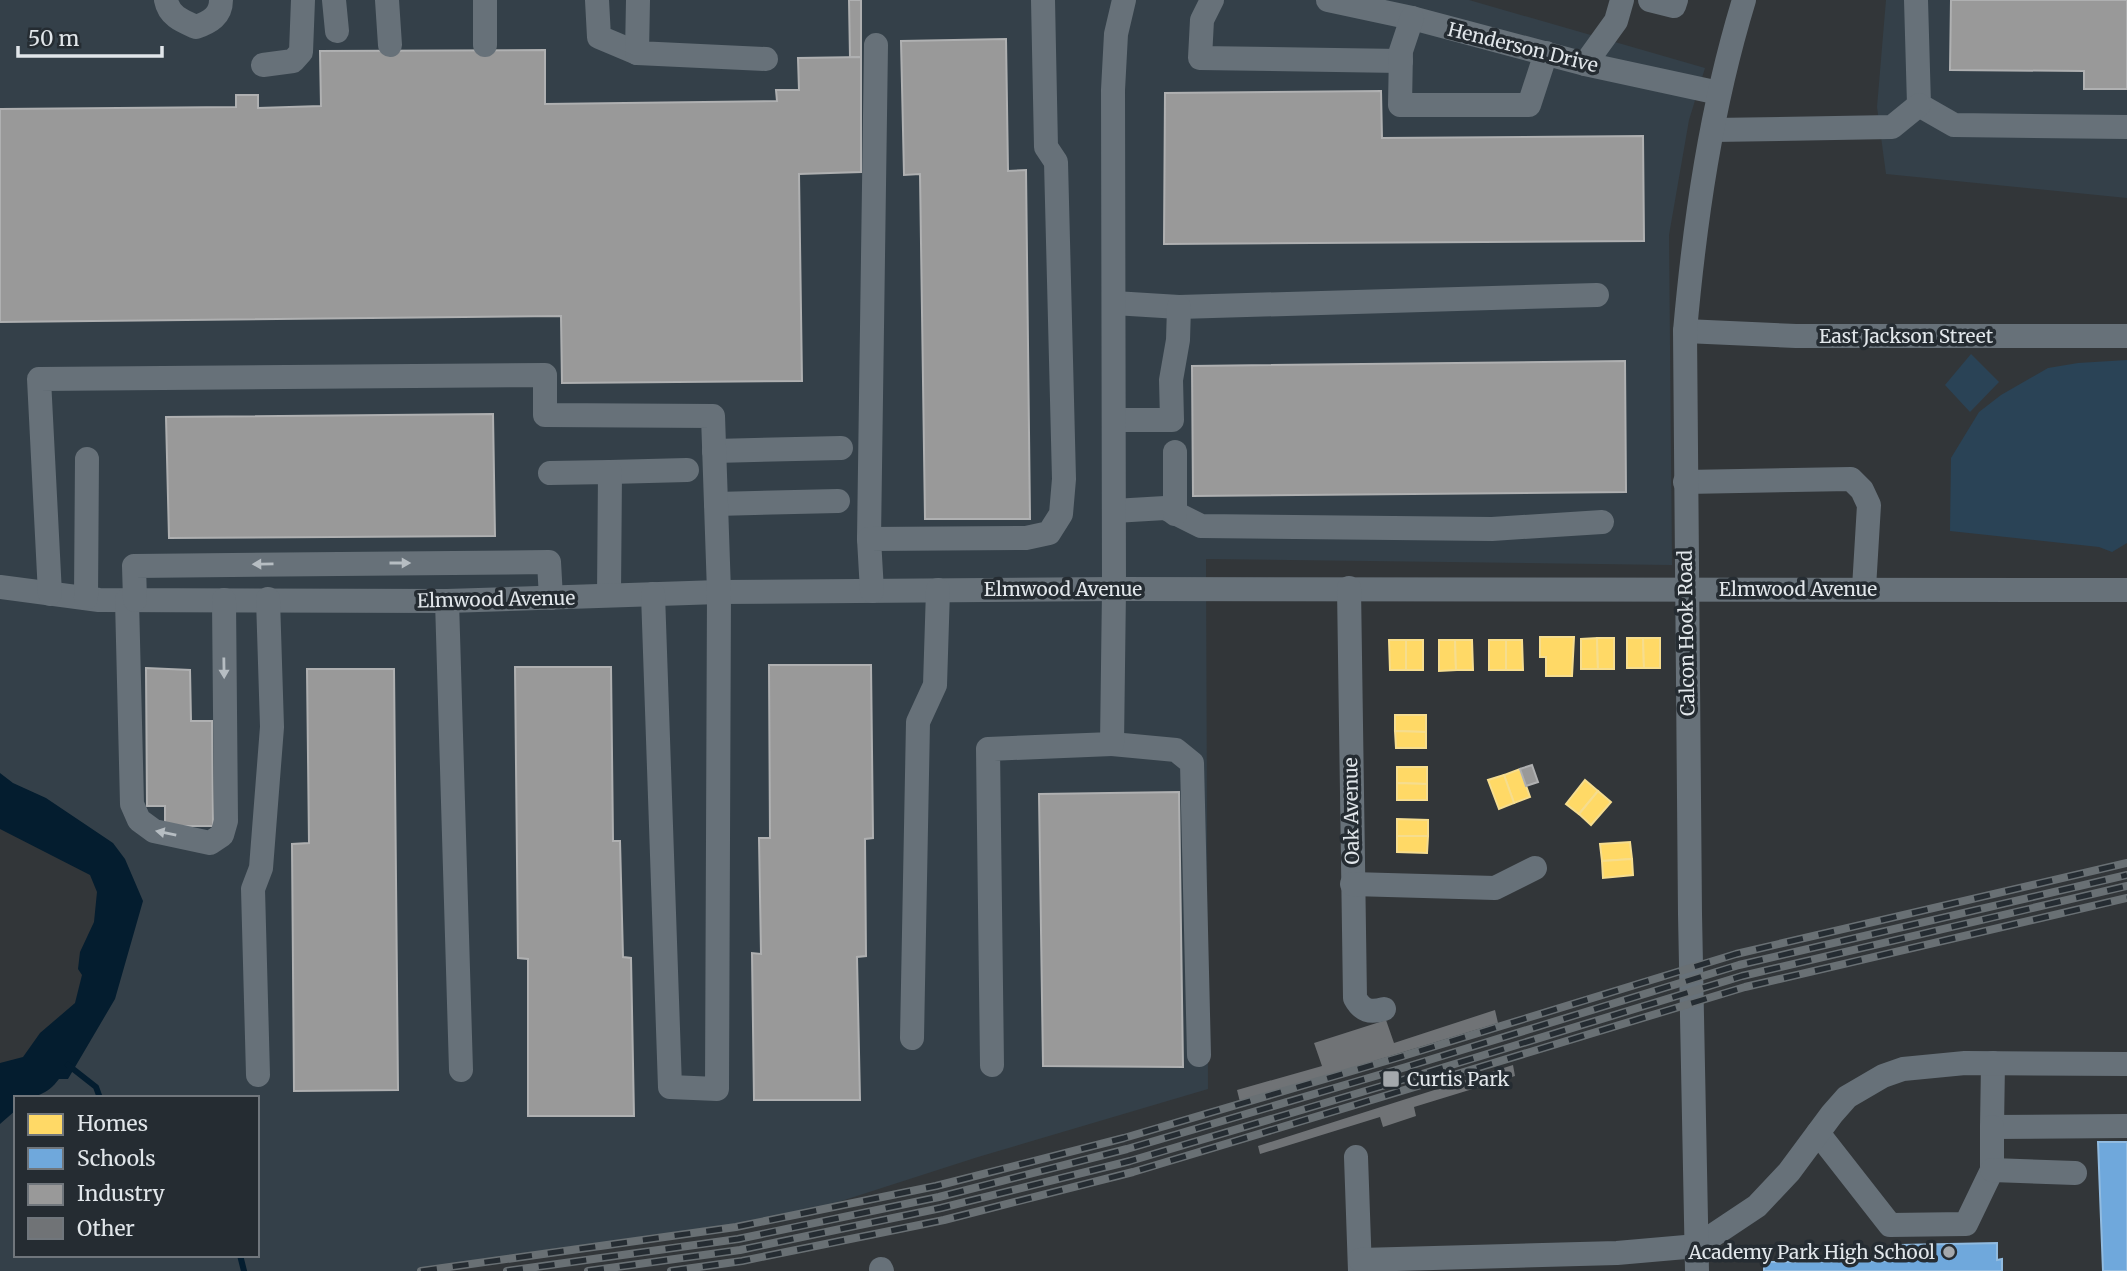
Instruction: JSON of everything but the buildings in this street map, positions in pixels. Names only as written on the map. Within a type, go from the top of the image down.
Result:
[{"type":"street","points":[[166,0],[177,20],[196,27],[212,21],[221,6],[221,0]]},
{"type":"street","points":[[263,65],[293,61],[301,52],[303,0]]},
{"type":"street","points":[[334,0],[337,31]]},
{"type":"street","points":[[387,0],[390,46]]},
{"type":"street","points":[[485,0],[485,45]]},
{"type":"street","points":[[597,0],[599,37],[637,53],[766,59]]},
{"type":"street","points":[[637,53],[638,0]]},
{"type":"street","points":[[869,539],[1026,538],[1049,533],[1061,514],[1064,479],[1056,162],[1046,147],[1043,0]]},
{"type":"street","points":[[1112,744],[1113,90],[1116,33],[1124,0]]},
{"type":"street","points":[[1212,0],[1202,20],[1200,58],[1401,61]]},
{"type":"street","name":"Henderson Drive","points":[[1328,0],[1412,18],[1585,64],[1719,93]]},
{"type":"street","points":[[1585,64],[1616,21],[1622,0]]},
{"type":"street","points":[[1650,0],[1674,6],[1676,0]]},
{"type":"street","name":"Calcon Hook Road","points":[[1697,1271],[1690,914],[1685,331],[1693,237],[1719,93],[1744,0]]},
{"type":"street","points":[[1916,0],[1919,105]]},
{"type":"street","points":[[1412,18],[1401,51],[1400,106],[1529,105],[1546,53]]},
{"type":"street","points":[[872,591],[869,539],[876,45]]},
{"type":"street","points":[[1919,105],[1954,125],[2127,128]]},
{"type":"street","points":[[1713,130],[1892,127],[1919,105]]},
{"type":"street","points":[[1114,303],[1178,307],[1597,296]]},
{"type":"street","points":[[1114,420],[1172,420],[1171,380],[1178,340],[1178,307]]},
{"type":"street","name":"East Jackson Street","points":[[1685,331],[1796,336],[2127,336]]},
{"type":"street","points":[[50,594],[39,379],[545,376],[545,415],[713,416],[719,592],[717,1089],[670,1087],[653,594]]},
{"type":"street","points":[[714,451],[841,448]]},
{"type":"street","points":[[1175,452],[1175,514]]},
{"type":"street","points":[[86,598],[87,458]]},
{"type":"street","points":[[550,473],[687,470]]},
{"type":"street","points":[[609,596],[610,472]]},
{"type":"street","points":[[1685,482],[1851,479],[1862,490],[1869,505],[1864,588]]},
{"type":"street","points":[[716,504],[838,501]]},
{"type":"street","points":[[1114,511],[1164,509],[1201,526],[1492,529],[1602,522]]},
{"type":"street","points":[[224,600],[226,821],[222,835],[210,842],[154,831],[139,820],[132,804],[131,600],[134,566],[549,562],[551,598]]},
{"type":"street","points":[[331,564],[332,600]]},
{"type":"street","name":"Elmwood Avenue","points":[[0,587],[86,598],[131,600],[447,601],[719,592],[938,590],[2127,590]]},
{"type":"street","name":"Oak Avenue","points":[[1349,589],[1355,998],[1366,1010],[1373,1012],[1384,1009]]},
{"type":"street","points":[[912,1038],[918,722],[935,685],[938,590]]},
{"type":"street","points":[[258,1075],[253,889],[261,868],[272,727],[268,599]]},
{"type":"street","points":[[447,601],[461,1070]]},
{"type":"street","points":[[992,1065],[988,749],[1112,744],[1175,750],[1192,763],[1199,1055]]},
{"type":"street","points":[[1352,884],[1495,888],[1535,869]]},
{"type":"street","points":[[1356,1157],[1360,1266],[1617,1262],[1697,1246],[1756,1206],[1789,1172],[1847,1097],[1883,1076],[1903,1069],[1965,1063],[2127,1065]]},
{"type":"street","points":[[1818,1133],[1891,1225],[1966,1224],[1992,1170],[1993,1063]]},
{"type":"street","points":[[1992,1128],[2127,1126]]},
{"type":"street","points":[[1992,1170],[2075,1172]]},
{"type":"shaded area","points":[[0,0],[1469,0],[1705,68],[1689,120],[1669,235],[1672,565],[1206,559],[1208,1089],[978,1157],[804,1213],[630,1242],[418,1271],[0,1271],[0,1099],[82,1008],[108,863],[0,801]]},
{"type":"shaded area","points":[[1886,0],[2127,0],[2127,198],[1886,174],[1877,107]]},
{"type":"shaded area","points":[[1971,354],[1999,382],[1970,412],[1945,385]]},
{"type":"shaded area","points":[[2127,360],[2127,543],[2112,552],[2099,547],[1950,531],[1951,458],[1979,412],[2001,395],[2048,368]]},
{"type":"shaded area","points":[[0,773],[13,783],[46,798],[113,843],[125,859],[143,901],[115,999],[68,1079],[59,1079],[50,1089],[40,1094],[14,1096],[14,1112],[0,1124],[0,1063],[23,1057],[40,1033],[75,1003],[82,975],[78,969],[80,952],[94,922],[97,892],[90,875],[0,829]]},
{"type":"waterway","points":[[68,1065],[96,1087],[99,1096]]},
{"type":"waterway","points":[[240,1257],[244,1271]]},
{"type":"railway","points":[[421,1271],[736,1227],[936,1186],[1124,1138],[1736,954],[2127,863]]},
{"type":"railway","points":[[507,1271],[738,1239],[939,1197],[1127,1149],[1739,965],[2127,875]]},
{"type":"railway","points":[[588,1271],[740,1250],[941,1208],[1130,1161],[1742,976],[2127,886]]},
{"type":"railway","points":[[671,1271],[742,1261],[944,1220],[1133,1172],[1745,987],[2127,898]]},
{"type":"place","name":"Curtis Park","points":[[1391,1079]]},
{"type":"place","name":"Academy Park High School","points":[[1949,1252]]}]
